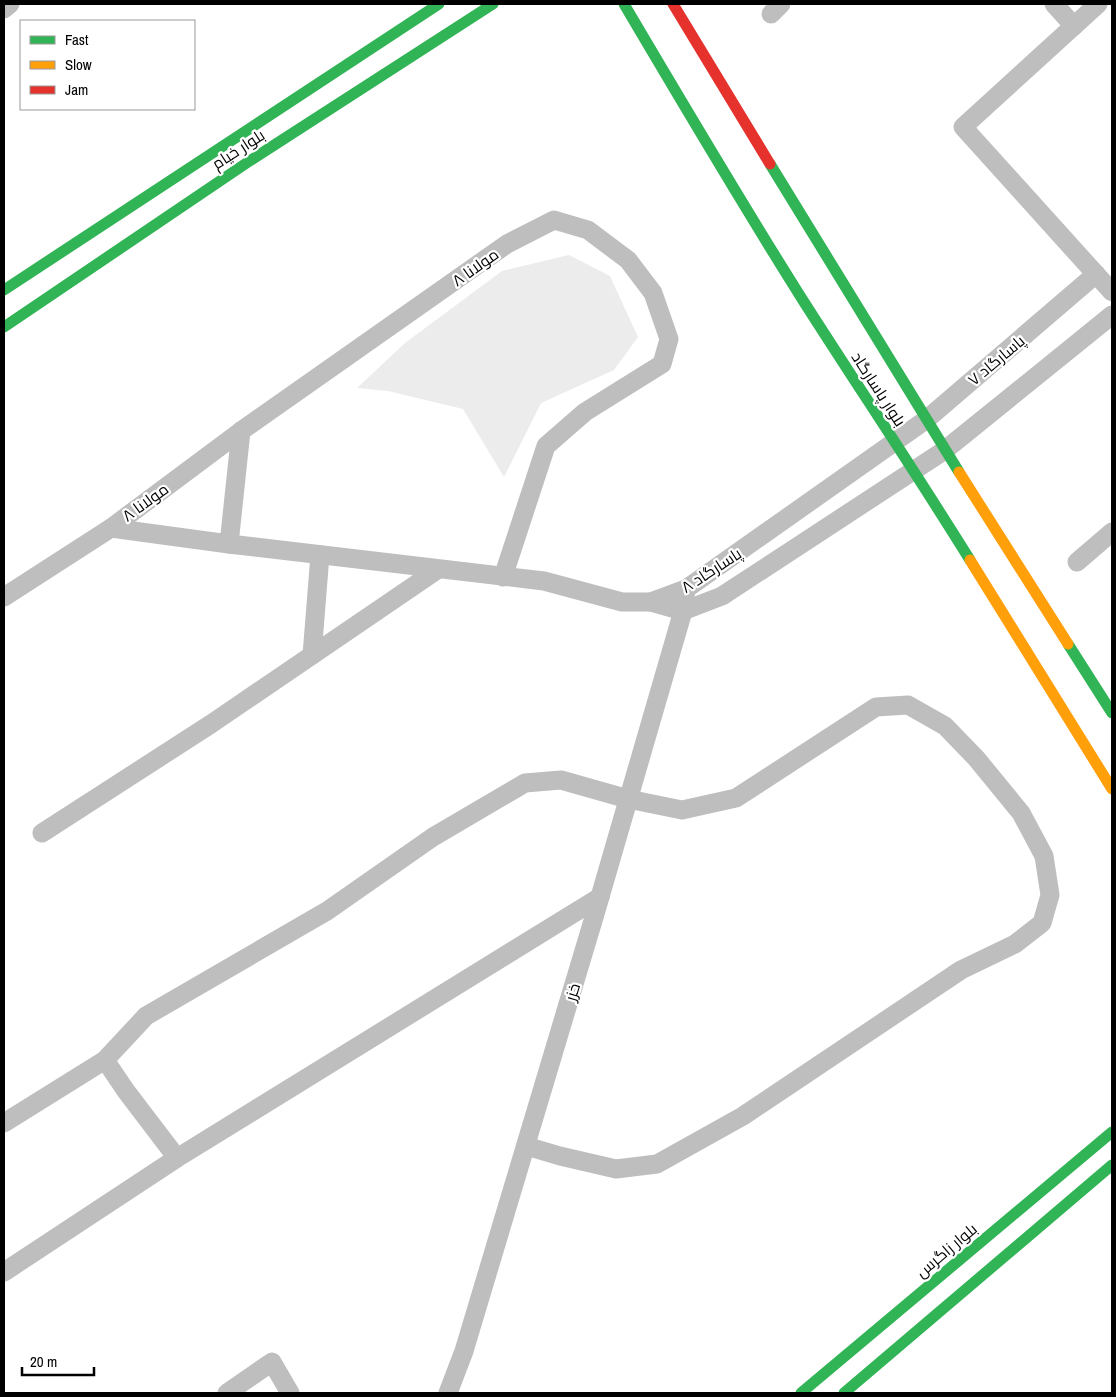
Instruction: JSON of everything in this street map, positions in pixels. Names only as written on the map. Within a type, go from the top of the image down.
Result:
[{"type":"street","name":"بلوار خیام","points":[[4,290],[439,4]]},
{"type":"street","name":"بلوار خیام","points":[[4,327],[256,157],[493,4]]},
{"type":"street","name":"بلوار پاسارگاد","points":[[624,4],[787,276],[914,470],[1112,789]]},
{"type":"street","name":"بلوار پاسارگاد","points":[[673,4],[945,450],[1112,714]]},
{"type":"street","points":[[1054,4],[1074,26]]},
{"type":"street","points":[[1098,4],[963,127],[1112,292]]},
{"type":"street","name":"مولانا ۸","points":[[4,597],[111,528],[241,432],[507,244],[554,220],[588,230],[628,260],[653,293],[669,339],[662,364],[585,412],[546,446],[503,577]]},
{"type":"street","name":"پاسارگاد ۷","points":[[894,442],[927,419],[1096,274]]},
{"type":"street","points":[[914,470],[945,450],[1112,315]]},
{"type":"street","points":[[230,544],[241,432]]},
{"type":"street","name":"پاسارگاد ۸","points":[[651,602],[686,589],[894,442]]},
{"type":"street","name":"پاسارگاد ۸","points":[[651,602],[683,611],[722,596],[914,470]]},
{"type":"street","points":[[111,528],[544,582],[622,602],[651,602]]},
{"type":"street","points":[[1077,562],[1112,532]]},
{"type":"street","points":[[312,655],[320,555]]},
{"type":"street","points":[[42,833],[212,724],[437,570]]},
{"type":"street","name":"خزر","points":[[448,1393],[464,1352],[600,897],[683,611],[686,589]]},
{"type":"street","points":[[4,1123],[105,1060],[146,1016],[327,911],[433,837],[525,783],[561,780],[628,799],[682,810],[736,798],[876,707],[908,706],[945,726],[976,758],[1021,813],[1044,856],[1050,895],[1042,923],[1015,944],[961,970],[743,1116],[656,1164],[616,1170],[526,1146]]},
{"type":"street","points":[[4,1272],[177,1158],[600,897]]},
{"type":"street","points":[[105,1060],[177,1158]]},
{"type":"street","name":"بلوار زاگرس","points":[[801,1393],[1112,1132]]},
{"type":"street","points":[[844,1393],[1112,1165]]},
{"type":"street","points":[[227,1393],[272,1362],[290,1393]]},
{"type":"shaded area","points":[[569,255],[610,276],[638,337],[614,370],[541,403],[504,477],[463,409],[388,391],[357,388],[405,343],[502,271]]},
{"type":"traffic: fast","points":[[4,290],[439,4]]},
{"type":"traffic: fast","points":[[4,327],[248,162],[493,4]]},
{"type":"traffic: fast","points":[[624,4],[781,265],[970,560]]},
{"type":"traffic: fast","points":[[770,164],[959,472]]},
{"type":"traffic: fast","points":[[1068,644],[1112,713]]},
{"type":"traffic: fast","points":[[801,1393],[1112,1132]]},
{"type":"traffic: fast","points":[[844,1393],[1112,1165]]},
{"type":"traffic: slow","points":[[959,472],[1068,644]]},
{"type":"traffic: slow","points":[[970,560],[1112,789]]},
{"type":"traffic: jam","points":[[673,4],[770,164]]}]
